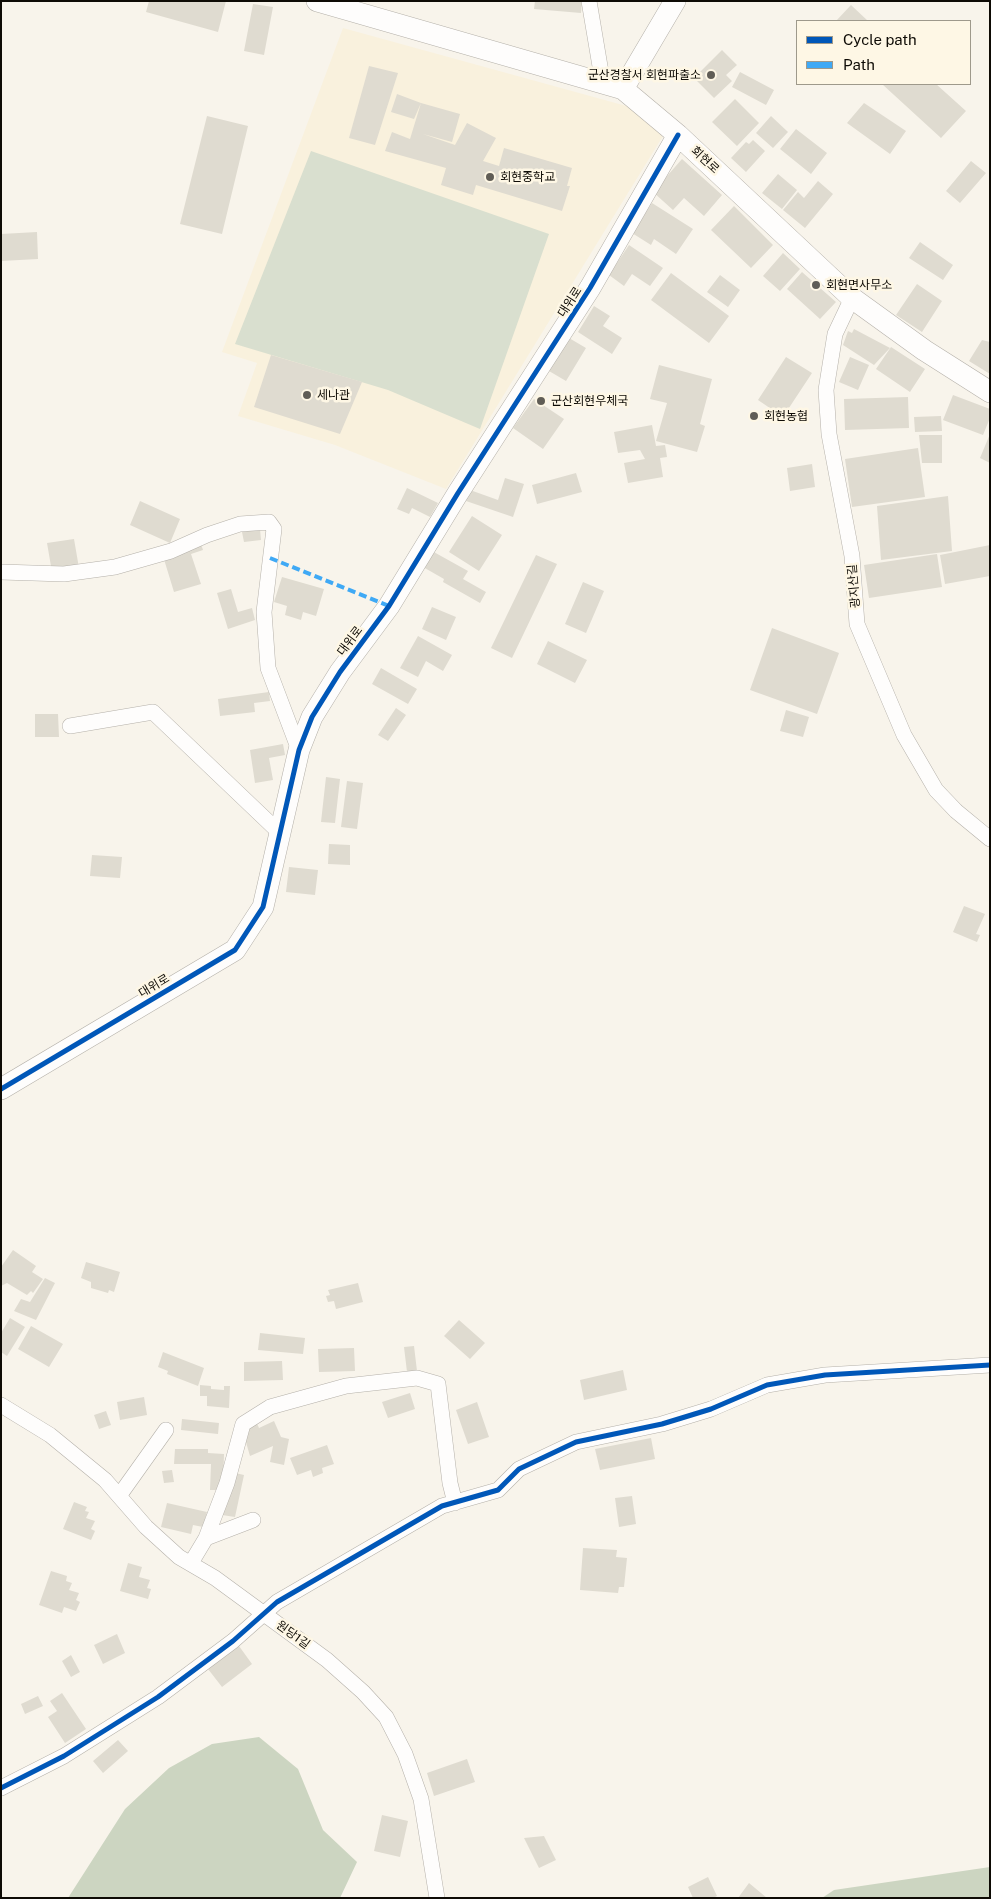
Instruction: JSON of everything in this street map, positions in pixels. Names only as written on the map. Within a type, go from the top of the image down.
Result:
[{"type":"street","name":"회현로","points":[[317,1],[613,86],[678,135],[852,298],[924,350],[990,392]]},
{"type":"street","points":[[589,1],[613,86]]},
{"type":"street","points":[[613,86],[675,1]]},
{"type":"street","name":"대위로","points":[[1,1090],[235,950],[263,907],[281,834],[298,750],[312,717],[340,672],[389,606],[458,493],[590,288],[678,135]]},
{"type":"street","name":"광지산길","points":[[852,298],[835,334],[826,390],[829,434],[852,556],[857,624],[904,735],[936,790],[990,839]]},
{"type":"street","points":[[1,572],[64,574],[115,567],[171,551],[207,534],[240,524],[269,522],[274,530],[264,612],[268,668],[298,750]]},
{"type":"street","points":[[70,726],[153,712],[281,834]]},
{"type":"street","points":[[1,1788],[64,1756],[158,1696],[233,1641],[277,1602],[442,1506],[498,1490],[519,1469],[576,1442],[662,1424],[711,1409],[767,1385],[825,1375],[990,1365]]},
{"type":"street","points":[[191,1564],[206,1538],[227,1483],[243,1424],[270,1407],[346,1386],[417,1378],[438,1384],[450,1483],[455,1503]]},
{"type":"street","name":"원당1길","points":[[1,1405],[50,1435],[105,1480],[146,1527],[180,1557],[215,1578],[327,1660],[363,1692],[386,1717],[405,1754],[420,1799],[436,1898]]},
{"type":"street","points":[[119,1496],[166,1430]]},
{"type":"street","points":[[206,1538],[252,1520]]},
{"type":"shaded area","points":[[343,28],[630,107],[663,136],[446,489],[335,445],[238,416],[257,363],[222,352]]},
{"type":"green space","points":[[311,151],[549,234],[480,429],[388,390],[235,344]]},
{"type":"green space","points":[[259,1737],[298,1769],[323,1830],[357,1862],[340,1898],[68,1898],[125,1809],[169,1768],[212,1744]]},
{"type":"green space","points":[[990,1867],[990,1898],[822,1898],[834,1890]]},
{"type":"building","points":[[149,1],[226,1],[218,32],[146,12]]},
{"type":"building","points":[[535,1],[582,1],[581,13],[534,9]]},
{"type":"building","points":[[253,4],[273,7],[264,55],[244,51]]},
{"type":"building","points":[[851,5],[867,20],[837,20]]},
{"type":"building","points":[[722,50],[737,65],[726,75],[732,81],[714,98],[694,78]]},
{"type":"building","points":[[369,66],[398,73],[375,145],[349,138]]},
{"type":"building","points":[[740,72],[774,90],[766,105],[732,87]]},
{"type":"building","points":[[883,85],[937,85],[966,111],[941,138]]},
{"type":"building","points":[[397,94],[421,103],[414,119],[391,112]]},
{"type":"building","points":[[735,99],[759,123],[737,146],[712,122]]},
{"type":"building","name":"회현중학교","points":[[421,103],[460,114],[452,142],[423,134],[455,145],[467,123],[496,138],[483,161],[499,166],[504,148],[572,168],[567,186],[570,186],[562,211],[476,185],[473,195],[441,185],[446,168],[385,151],[392,132],[410,139]]},
{"type":"building","points":[[864,103],[906,131],[890,154],[847,123]]},
{"type":"building","points":[[207,116],[248,126],[222,234],[180,224]]},
{"type":"building","points":[[771,116],[788,132],[773,148],[756,133]]},
{"type":"building","points":[[796,129],[827,153],[811,174],[780,149]]},
{"type":"building","points":[[753,140],[765,151],[746,172],[731,158],[746,142],[749,144]]},
{"type":"building","points":[[682,159],[722,195],[704,216],[684,198],[673,210],[653,192]]},
{"type":"building","points":[[971,161],[986,173],[960,203],[946,191]]},
{"type":"building","points":[[778,174],[797,190],[782,209],[762,193]]},
{"type":"building","points":[[818,181],[833,194],[805,228],[783,210],[798,192],[804,198]]},
{"type":"building","points":[[652,203],[693,229],[676,254],[654,239],[651,245],[632,233]]},
{"type":"building","points":[[734,206],[773,245],[751,268],[711,230]]},
{"type":"building","points":[[37,232],[38,259],[1,261],[1,234]]},
{"type":"building","points":[[920,242],[953,265],[943,280],[909,258]]},
{"type":"building","points":[[629,245],[663,268],[650,286],[632,274],[624,286],[609,275]]},
{"type":"building","points":[[783,253],[800,269],[780,291],[763,276]]},
{"type":"building","points":[[802,272],[836,302],[820,319],[787,289]]},
{"type":"building","points":[[671,273],[729,316],[709,343],[651,300]]},
{"type":"building","points":[[720,275],[740,290],[728,307],[707,292]]},
{"type":"building","points":[[917,284],[942,301],[922,332],[896,315]]},
{"type":"building","points":[[594,306],[610,316],[603,326],[622,338],[612,354],[578,332]]},
{"type":"building","points":[[854,329],[890,348],[874,365],[843,345],[848,331],[852,333]]},
{"type":"building","points":[[569,338],[586,348],[566,381],[549,371]]},
{"type":"building","points":[[982,340],[990,342],[990,374],[969,361]]},
{"type":"building","points":[[891,347],[925,369],[910,392],[876,369]]},
{"type":"building","name":"세나관","points":[[271,355],[362,382],[340,434],[254,407]]},
{"type":"building","points":[[786,357],[812,373],[783,417],[758,400]]},
{"type":"building","points":[[850,357],[869,365],[858,390],[839,382]]},
{"type":"building","points":[[659,365],[712,379],[700,424],[705,426],[697,452],[656,441],[667,403],[650,399]]},
{"type":"building","points":[[953,395],[990,409],[990,418],[983,435],[943,420]]},
{"type":"building","points":[[908,397],[909,428],[845,430],[844,399]]},
{"type":"building","points":[[534,399],[564,419],[543,449],[513,428]]},
{"type":"building","points":[[941,416],[942,431],[915,432],[914,417]]},
{"type":"building","points":[[652,425],[656,446],[665,445],[667,457],[660,458],[663,477],[628,483],[624,463],[645,459],[640,450],[618,453],[614,432]]},
{"type":"building","points":[[990,434],[990,463],[980,458]]},
{"type":"building","points":[[919,435],[942,435],[942,463],[922,463]]},
{"type":"building","points":[[918,448],[925,497],[852,507],[845,459]]},
{"type":"building","points":[[812,464],[815,487],[790,491],[787,468]]},
{"type":"building","points":[[576,473],[582,492],[537,504],[532,485]]},
{"type":"building","points":[[505,478],[524,484],[513,517],[466,501],[470,490],[498,500]]},
{"type":"building","points":[[407,488],[438,503],[430,517],[412,508],[409,514],[397,509]]},
{"type":"building","points":[[948,496],[952,551],[881,560],[877,506]]},
{"type":"building","points":[[140,501],[180,519],[170,543],[130,525]]},
{"type":"building","points":[[472,516],[502,535],[479,571],[449,552]]},
{"type":"building","points":[[260,529],[261,540],[244,542],[242,532]]},
{"type":"building","points":[[74,539],[79,568],[52,572],[47,543]]},
{"type":"building","points":[[200,541],[203,550],[191,554],[201,584],[174,592],[163,556]]},
{"type":"building","points":[[990,545],[990,576],[945,584],[940,555]]},
{"type":"building","points":[[432,551],[468,571],[463,579],[486,592],[480,603],[443,582],[444,579],[423,567]]},
{"type":"building","points":[[937,554],[942,587],[869,598],[864,565]]},
{"type":"building","points":[[536,555],[557,564],[512,658],[491,648]]},
{"type":"building","points":[[282,577],[324,589],[316,616],[303,612],[301,620],[285,615],[287,606],[274,602]]},
{"type":"building","points":[[583,582],[604,591],[586,633],[565,624]]},
{"type":"building","points":[[231,589],[238,612],[252,608],[255,620],[228,629],[217,593]]},
{"type":"building","points":[[432,607],[456,617],[446,640],[422,629]]},
{"type":"building","points":[[772,628],[839,653],[817,714],[750,690]]},
{"type":"building","points":[[418,636],[452,655],[443,671],[426,661],[418,677],[400,668]]},
{"type":"building","points":[[548,641],[587,660],[575,683],[537,664]]},
{"type":"building","points":[[381,668],[417,689],[408,704],[372,684]]},
{"type":"building","points":[[269,692],[270,701],[254,703],[255,712],[220,716],[218,699]]},
{"type":"building","points":[[396,708],[406,715],[388,741],[378,735]]},
{"type":"building","points":[[786,710],[809,717],[803,737],[780,731]]},
{"type":"building","points":[[35,714],[58,714],[59,737],[35,737]]},
{"type":"building","points":[[283,744],[285,755],[269,758],[273,780],[255,783],[250,750]]},
{"type":"building","points":[[326,777],[340,779],[335,823],[321,822]]},
{"type":"building","points":[[347,781],[363,783],[357,829],[341,827]]},
{"type":"building","points":[[329,844],[350,845],[350,865],[328,864]]},
{"type":"building","points":[[92,855],[122,857],[120,878],[90,876]]},
{"type":"building","points":[[289,867],[318,870],[315,895],[286,892]]},
{"type":"building","points":[[964,906],[985,914],[976,934],[980,935],[977,942],[953,932]]},
{"type":"building","points":[[13,1250],[36,1266],[32,1272],[43,1279],[33,1293],[31,1291],[27,1295],[7,1283],[1,1286],[1,1267]]},
{"type":"building","points":[[86,1262],[120,1272],[114,1292],[109,1290],[108,1293],[91,1288],[91,1282],[81,1278]]},
{"type":"building","points":[[45,1278],[55,1283],[36,1320],[14,1311],[21,1299],[30,1302]]},
{"type":"building","points":[[358,1283],[363,1302],[336,1309],[334,1301],[328,1302],[326,1296],[330,1295],[328,1290]]},
{"type":"building","points":[[10,1318],[25,1327],[7,1356],[1,1352],[1,1333]]},
{"type":"building","points":[[459,1320],[485,1343],[470,1359],[444,1336]]},
{"type":"building","points":[[31,1326],[63,1344],[49,1367],[18,1349]]},
{"type":"building","points":[[260,1333],[305,1338],[303,1354],[258,1350]]},
{"type":"building","points":[[414,1346],[417,1371],[407,1372],[404,1347]]},
{"type":"building","points":[[354,1348],[355,1371],[319,1372],[318,1349]]},
{"type":"building","points":[[163,1352],[204,1368],[198,1386],[167,1374],[168,1371],[158,1367]]},
{"type":"building","points":[[282,1361],[283,1380],[244,1381],[244,1362]]},
{"type":"building","points":[[623,1370],[627,1390],[584,1400],[580,1380]]},
{"type":"building","points":[[200,1385],[211,1386],[211,1389],[224,1390],[224,1386],[230,1386],[229,1408],[207,1406],[207,1396],[200,1396]]},
{"type":"building","points":[[410,1393],[415,1409],[388,1418],[382,1402]]},
{"type":"building","points":[[144,1397],[147,1415],[120,1420],[117,1402]]},
{"type":"building","points":[[477,1402],[489,1437],[468,1444],[456,1410]]},
{"type":"building","points":[[106,1411],[111,1425],[99,1429],[94,1415]]},
{"type":"building","points":[[182,1419],[219,1423],[218,1434],[181,1430]]},
{"type":"building","points":[[255,1419],[259,1428],[274,1421],[281,1437],[289,1439],[284,1465],[270,1462],[273,1446],[250,1456],[243,1432]]},
{"type":"building","points":[[651,1438],[655,1459],[600,1470],[595,1449]]},
{"type":"building","points":[[327,1445],[334,1464],[322,1468],[323,1473],[313,1477],[311,1470],[297,1475],[290,1458]]},
{"type":"building","points":[[175,1449],[208,1449],[208,1453],[224,1454],[223,1490],[210,1490],[211,1464],[174,1464]]},
{"type":"building","points":[[172,1470],[174,1482],[164,1483],[162,1471]]},
{"type":"building","points":[[231,1472],[244,1475],[235,1517],[222,1515]]},
{"type":"building","points":[[632,1496],[636,1524],[619,1527],[615,1498]]},
{"type":"building","points":[[74,1502],[87,1507],[85,1511],[89,1512],[86,1518],[95,1521],[91,1529],[95,1531],[91,1540],[63,1529]]},
{"type":"building","points":[[167,1503],[207,1512],[203,1527],[193,1525],[191,1534],[161,1527]]},
{"type":"building","points":[[583,1548],[617,1550],[616,1557],[627,1558],[624,1587],[619,1587],[618,1593],[580,1590]]},
{"type":"building","points":[[128,1563],[142,1567],[139,1577],[150,1580],[147,1588],[151,1589],[148,1599],[120,1591]]},
{"type":"building","points":[[51,1571],[67,1576],[66,1581],[72,1583],[69,1590],[79,1593],[76,1600],[80,1602],[76,1611],[64,1607],[62,1613],[39,1605]]},
{"type":"building","points":[[117,1634],[125,1653],[103,1664],[94,1645]]},
{"type":"building","points":[[239,1646],[252,1664],[222,1687],[208,1669]]},
{"type":"building","points":[[71,1655],[80,1672],[71,1677],[62,1661]]},
{"type":"building","points":[[62,1693],[86,1729],[65,1743],[48,1717],[57,1711],[50,1701]]},
{"type":"building","points":[[38,1696],[43,1706],[25,1714],[21,1704]]},
{"type":"building","points":[[118,1740],[128,1751],[103,1773],[93,1761]]},
{"type":"building","points":[[467,1759],[475,1782],[434,1796],[427,1773]]},
{"type":"building","points":[[382,1815],[408,1821],[400,1857],[374,1851]]},
{"type":"building","points":[[544,1836],[556,1860],[539,1868],[524,1838]]},
{"type":"building","points":[[708,1877],[717,1896],[713,1898],[693,1898],[688,1887]]},
{"type":"building","points":[[749,1883],[767,1898],[738,1898]]},
{"type":"marked path","points":[[270,558],[389,606]]},
{"type":"cycle path","points":[[1,1089],[235,950],[263,907],[299,750],[312,717],[340,672],[389,606],[458,493],[590,288],[678,135]]},
{"type":"cycle path","points":[[1,1788],[64,1756],[158,1697],[233,1641],[277,1602],[442,1506],[498,1490],[519,1469],[576,1442],[662,1424],[711,1409],[767,1385],[825,1375],[990,1365]]},
{"type":"place","name":"군산경찰서 회현파출소","points":[[711,75]]},
{"type":"place","name":"회현중학교","points":[[490,177]]},
{"type":"place","name":"회현면사무소","points":[[816,285]]},
{"type":"place","name":"세나관","points":[[307,395]]},
{"type":"place","name":"군산회현우체국","points":[[541,401]]},
{"type":"place","name":"회현농협","points":[[754,416]]}]
